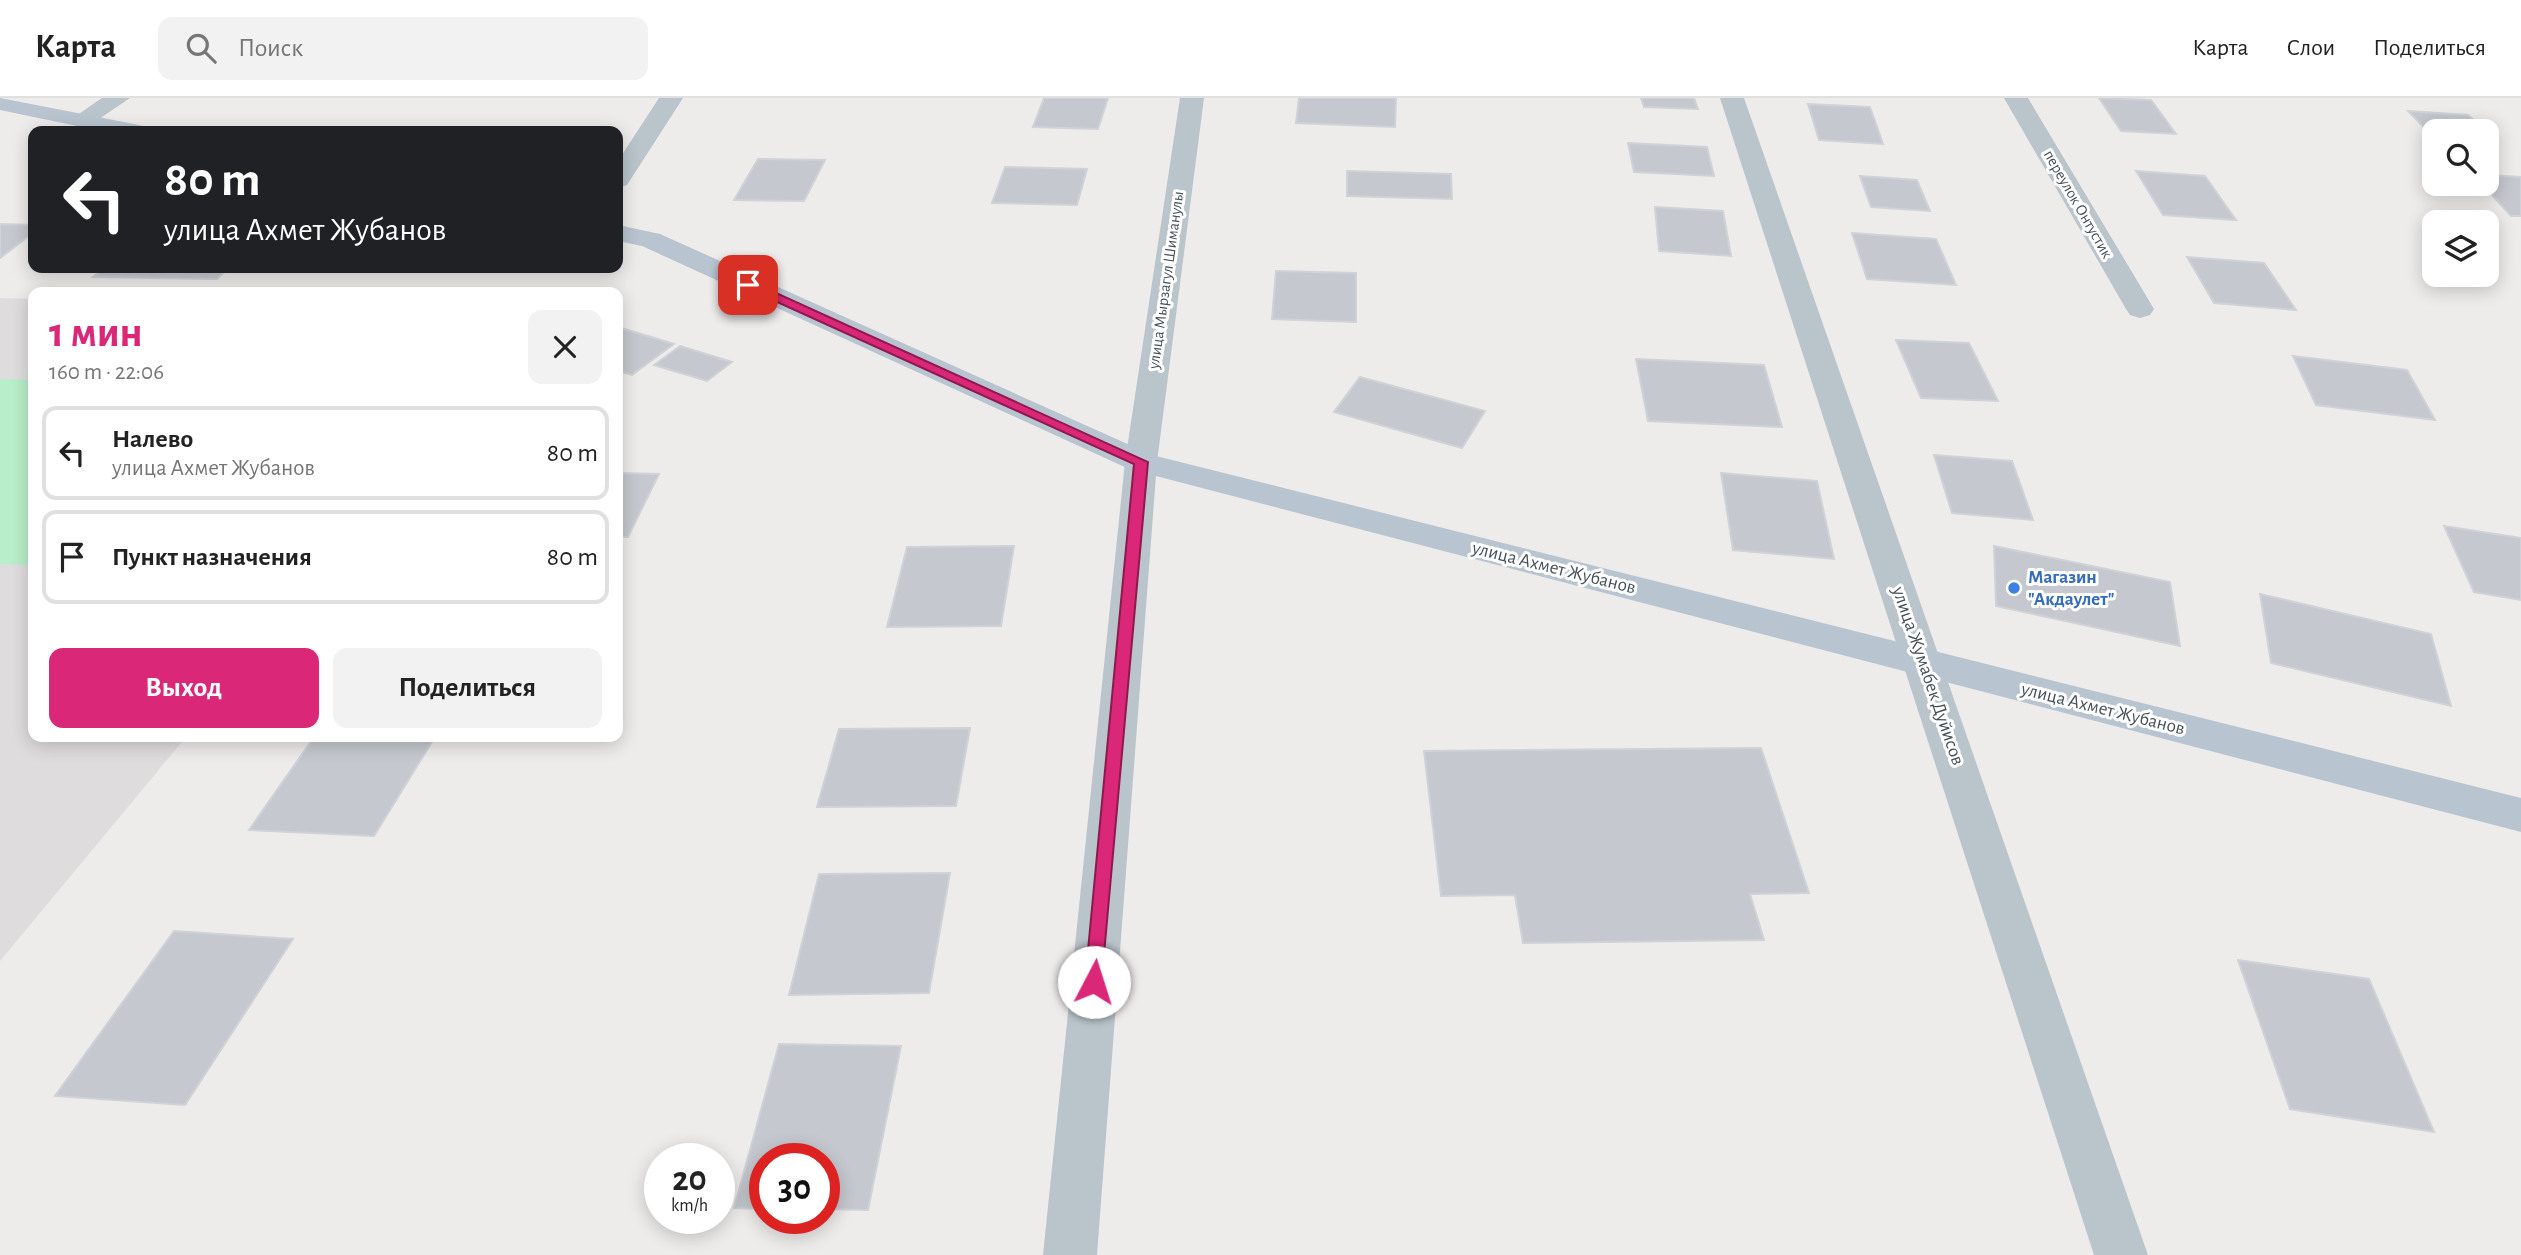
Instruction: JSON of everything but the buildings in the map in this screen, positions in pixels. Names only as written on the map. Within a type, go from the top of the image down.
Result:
[{"type":"main road","points":[[0,103],[110,126]]},
{"type":"main road","name":"улица Ахмет Жубанов","points":[[623,234],[649,240],[1141,462],[2521,815]]},
{"type":"street","points":[[82,120],[118,98]]},
{"type":"street","points":[[623,172],[671,98]]},
{"type":"street","name":"улица Мырзагул Шиманулы","points":[[1070,1255],[1141,462],[1192,98]]},
{"type":"street","name":"улица Жумабек Дуйисов","points":[[1732,98],[2121,1255]]},
{"type":"street","name":"переулок Онтустик","points":[[2016,98],[2140,309]]},
{"type":"shaded area","points":[[0,298],[28,299],[28,742],[182,742],[0,961]]},
{"type":"green space","points":[[0,379],[28,380],[28,565],[0,564]]},
{"type":"place","name":"Магазин \"Акдаулет\"","points":[[2014,588]]},
{"type":"route","points":[[748,285],[1141,462],[1094,982]]}]
